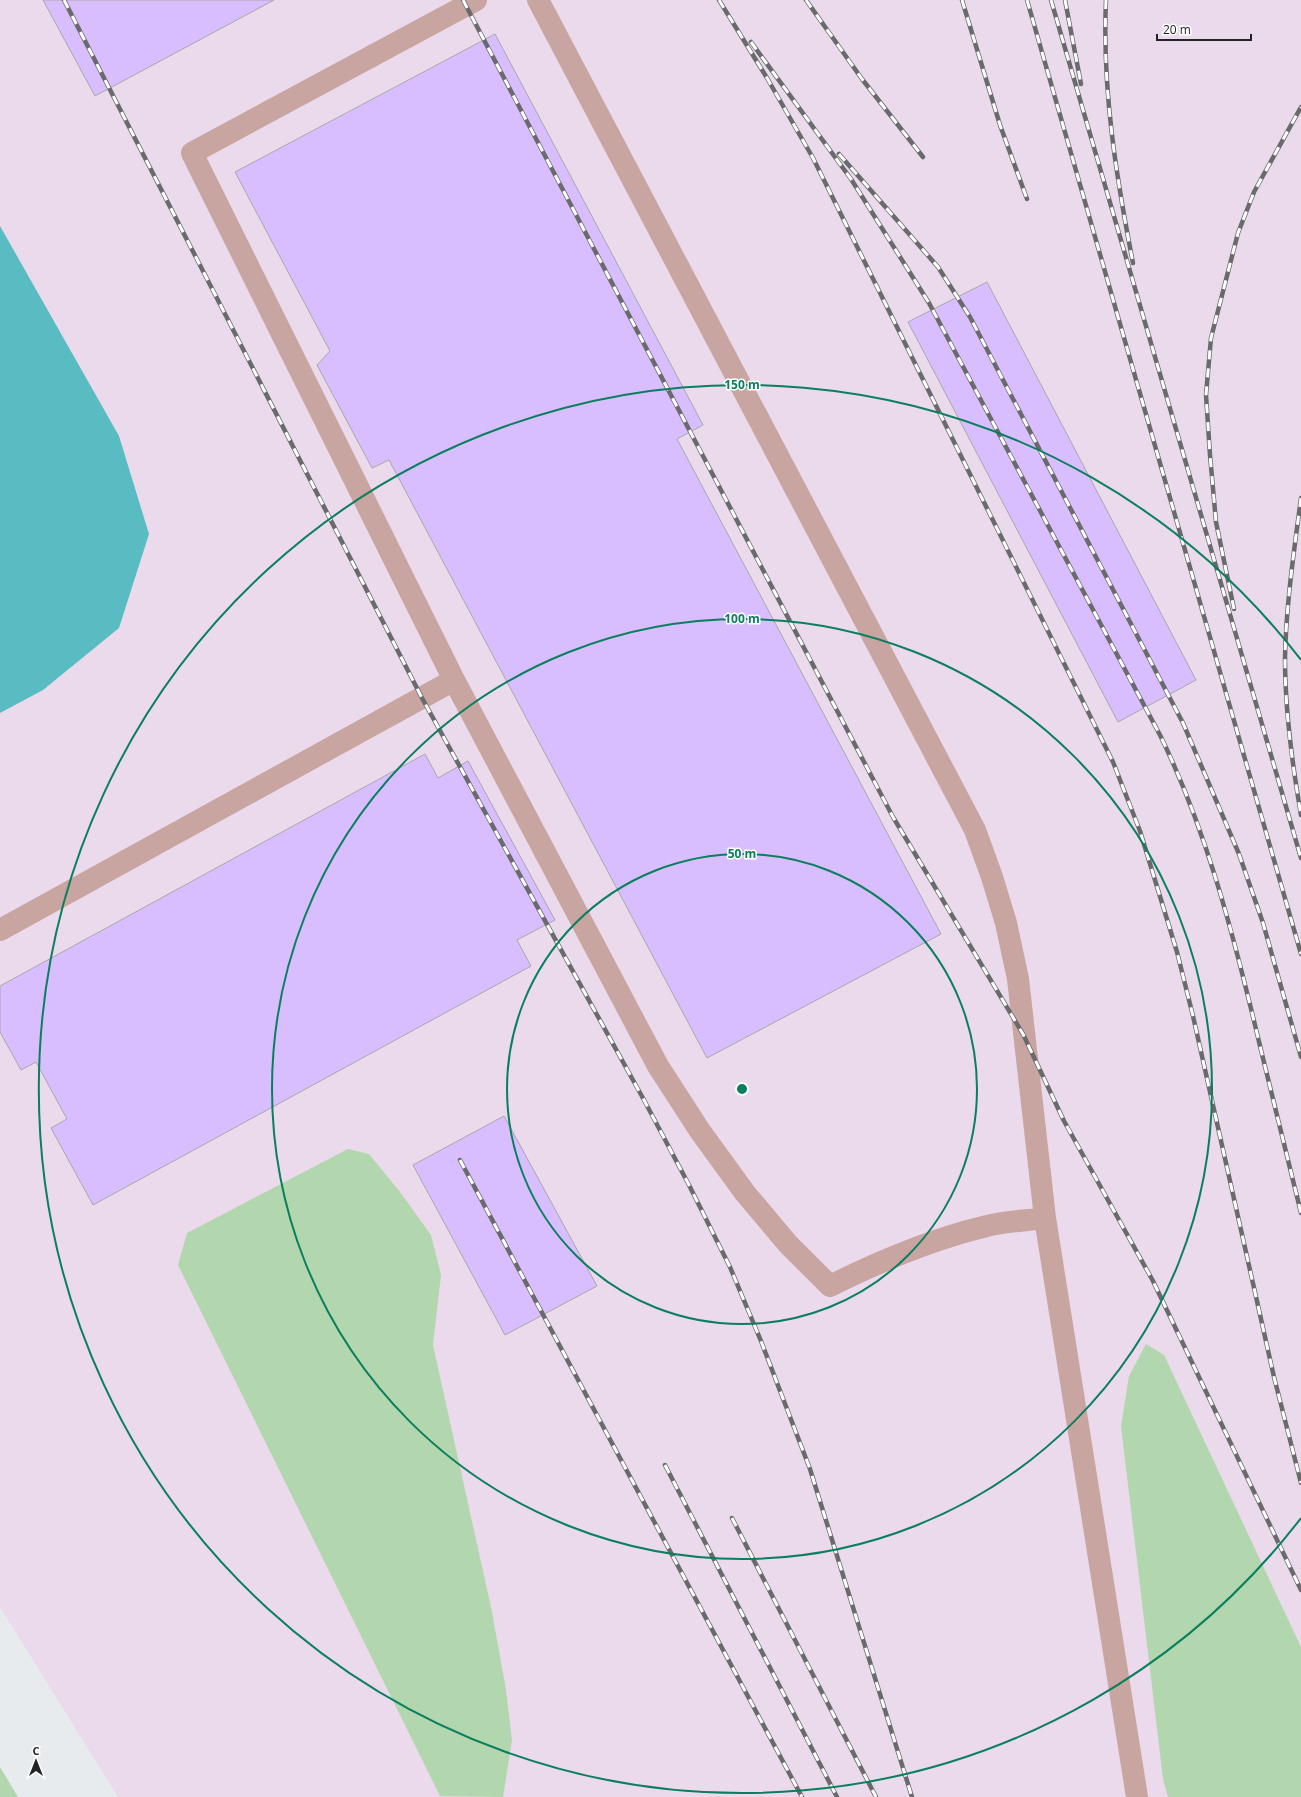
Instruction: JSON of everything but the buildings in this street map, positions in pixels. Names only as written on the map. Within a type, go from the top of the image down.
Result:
[{"type":"lane","points":[[476,0],[192,153],[454,680],[658,1066],[700,1131],[745,1193],[788,1244],[830,1286],[883,1260],[935,1241],[988,1226],[1045,1218]]},
{"type":"lane","points":[[538,0],[975,830],[992,876],[1006,923],[1018,979],[1045,1218],[1137,1797]]},
{"type":"lane","points":[[0,930],[454,680]]},
{"type":"shaded area","points":[[0,0],[1301,0],[1301,1797],[118,1797],[0,1607]]},
{"type":"green space","points":[[348,1149],[369,1154],[400,1192],[431,1235],[441,1275],[433,1345],[492,1612],[506,1690],[512,1740],[503,1797],[440,1796],[178,1265],[187,1233]]},
{"type":"green space","points":[[1146,1344],[1164,1355],[1301,1647],[1301,1797],[1168,1797],[1163,1779],[1121,1426],[1129,1376]]},
{"type":"green space","points":[[0,1767],[18,1797],[0,1797]]},
{"type":"water","points":[[0,226],[119,436],[149,534],[119,628],[43,690],[0,713]]},
{"type":"railway","points":[[64,0],[422,698],[644,1100],[730,1267],[761,1341],[810,1469],[912,1797]]},
{"type":"railway","points":[[463,0],[893,817],[1023,1034],[1064,1121],[1153,1281],[1301,1590]]},
{"type":"railway","points":[[719,0],[767,78],[813,158],[1113,762],[1140,831],[1177,952],[1193,1016],[1274,1377],[1301,1483]]},
{"type":"railway","points":[[806,0],[862,79],[923,157]]},
{"type":"railway","points":[[962,0],[1000,125],[1027,199]]},
{"type":"railway","points":[[1027,0],[1301,954]]},
{"type":"railway","points":[[1051,0],[1301,858]]},
{"type":"railway","points":[[1065,0],[1081,84]]},
{"type":"railway","points":[[1106,0],[1105,33],[1108,99],[1121,198],[1133,263]]},
{"type":"railway","points":[[751,42],[851,179],[929,303],[1160,735],[1176,770],[1204,841],[1226,914],[1246,988],[1301,1213]]},
{"type":"railway","points":[[1234,609],[1216,522],[1210,455],[1206,395],[1211,338],[1238,233],[1254,192],[1301,107]]},
{"type":"railway","points":[[839,154],[938,267],[970,317],[1183,723],[1239,854],[1263,923],[1301,1057]]},
{"type":"railway","points":[[1301,498],[1293,558],[1285,658],[1286,698],[1301,815]]},
{"type":"railway","points":[[460,1160],[802,1797]]},
{"type":"railway","points":[[665,1465],[837,1797]]},
{"type":"railway","points":[[732,1518],[876,1797]]}]
